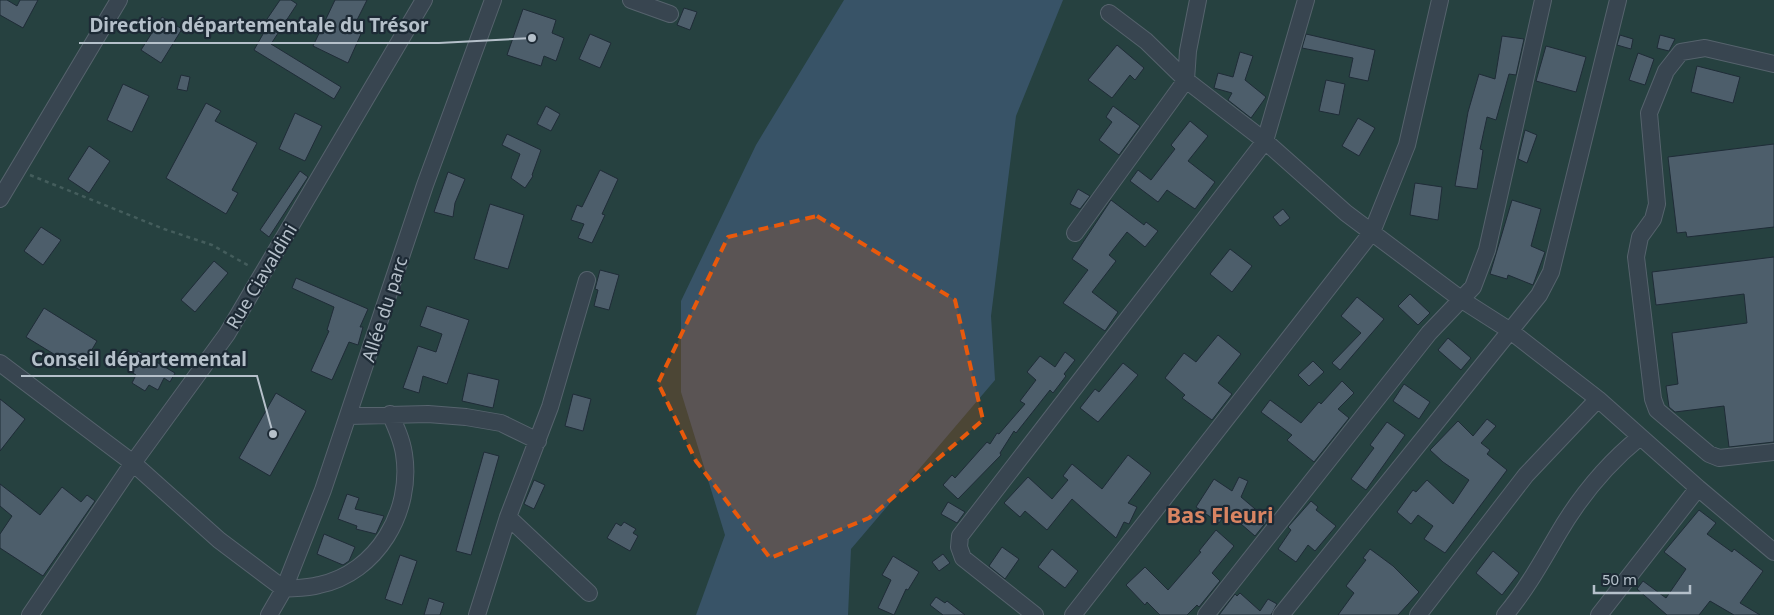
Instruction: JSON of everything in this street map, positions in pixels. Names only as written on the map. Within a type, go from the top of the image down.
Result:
[{"type":"street","points":[[0,199],[119,0]]},
{"type":"street","name":"Rue Ciavaldini","points":[[30,615],[133,463],[227,334],[424,0]]},
{"type":"street","name":"Allée du parc","points":[[269,615],[284,589],[323,490],[425,185],[493,0]]},
{"type":"street","points":[[631,0],[670,14]]},
{"type":"street","points":[[1075,233],[1186,80],[1188,51],[1198,0]]},
{"type":"street","points":[[1029,613],[963,558],[959,547],[960,536],[1265,142],[1306,0]]},
{"type":"street","points":[[1073,615],[1372,232],[1407,145],[1440,0]]},
{"type":"street","points":[[1206,615],[1429,333],[1473,288],[1487,250],[1543,0]]},
{"type":"street","points":[[1281,615],[1538,295],[1551,272],[1618,0]]},
{"type":"street","points":[[1108,12],[1146,41],[1186,80],[1265,142],[1346,213],[1462,300],[1509,330],[1598,400],[1774,552]]},
{"type":"street","points":[[1774,64],[1705,48],[1681,52],[1666,71],[1649,113],[1657,204],[1652,218],[1640,237],[1636,257],[1653,399],[1657,410],[1709,454],[1719,458],[1774,452]]},
{"type":"street","points":[[477,615],[508,517],[550,407],[588,280]]},
{"type":"street","points":[[0,363],[133,463],[219,540],[284,589],[319,585],[342,577],[370,558],[386,542],[401,501],[406,478],[401,440],[390,414]]},
{"type":"street","points":[[1420,614],[1526,475],[1598,400]]},
{"type":"street","points":[[349,416],[428,414],[501,423],[538,441]]},
{"type":"street","points":[[1505,615],[1524,592],[1559,533],[1595,482],[1621,453],[1640,437]]},
{"type":"street","points":[[1599,615],[1698,488]]},
{"type":"street","points":[[508,517],[589,593]]},
{"type":"path","points":[[17,170],[156,226],[212,245],[264,274]]},
{"type":"highlighted area","points":[[817,216],[955,300],[983,420],[869,518],[770,558],[696,461],[658,383],[728,237]]},
{"type":"green space","points":[[0,0],[1774,0],[1774,615],[0,615]]},
{"type":"water","points":[[844,0],[1063,0],[1016,116],[991,316],[995,380],[851,549],[848,615],[696,615],[725,535],[681,392],[681,301],[756,145]]},
{"type":"building","points":[[0,0],[7,0],[17,6],[20,0],[38,0],[23,28],[0,15]]},
{"type":"building","points":[[280,0],[291,0],[297,4],[271,44],[341,87],[334,99],[254,50],[267,27],[263,25]]},
{"type":"building","points":[[335,0],[367,0],[352,30],[361,34],[348,63],[313,46]]},
{"type":"building","points":[[684,8],[697,12],[690,30],[677,25]]},
{"type":"building","points":[[523,9],[556,20],[552,33],[564,38],[556,61],[544,56],[541,66],[507,55]]},
{"type":"building","points":[[162,17],[182,29],[161,63],[141,50]]},
{"type":"building","points":[[590,34],[611,43],[600,68],[579,59]]},
{"type":"building","points":[[1306,34],[1375,50],[1368,81],[1349,77],[1353,58],[1302,48]]},
{"type":"building","points":[[1620,35],[1633,39],[1631,49],[1617,45]]},
{"type":"building","points":[[1660,35],[1675,39],[1669,51],[1657,48]]},
{"type":"building","points":[[1502,36],[1524,39],[1516,75],[1509,74],[1496,120],[1487,117],[1480,149],[1483,150],[1477,189],[1455,186],[1468,112],[1479,74],[1495,79]]},
{"type":"building","points":[[1117,45],[1144,68],[1135,80],[1130,75],[1112,98],[1088,80]]},
{"type":"building","points":[[1546,46],[1586,57],[1576,92],[1536,81]]},
{"type":"building","points":[[1240,52],[1253,56],[1245,80],[1266,97],[1251,118],[1228,100],[1232,93],[1214,88],[1218,73],[1233,77]]},
{"type":"building","points":[[1638,53],[1654,59],[1645,85],[1629,80]]},
{"type":"building","points":[[1697,66],[1740,77],[1733,103],[1691,92]]},
{"type":"building","points":[[181,75],[190,77],[187,91],[177,89]]},
{"type":"building","points":[[1326,80],[1345,84],[1339,115],[1319,111]]},
{"type":"building","points":[[123,84],[149,96],[132,132],[107,120]]},
{"type":"building","points":[[206,103],[221,111],[215,121],[257,143],[232,190],[238,193],[226,214],[166,178]]},
{"type":"building","points":[[546,106],[560,114],[551,131],[537,124]]},
{"type":"building","points":[[1113,106],[1140,126],[1119,155],[1099,140],[1112,122],[1106,117]]},
{"type":"building","points":[[295,113],[322,126],[305,161],[279,149]]},
{"type":"building","points":[[1358,118],[1375,128],[1359,156],[1342,146]]},
{"type":"building","points":[[1190,121],[1208,136],[1188,161],[1215,182],[1195,209],[1167,190],[1158,202],[1130,181],[1138,170],[1151,180],[1175,149],[1171,145]]},
{"type":"building","points":[[1525,130],[1537,135],[1527,163],[1518,159]]},
{"type":"building","points":[[507,134],[541,150],[533,176],[525,188],[511,178],[520,154],[502,145]]},
{"type":"building","points":[[1774,144],[1774,227],[1687,237],[1686,232],[1677,233],[1668,157]]},
{"type":"building","points":[[89,146],[110,161],[89,193],[68,179]]},
{"type":"building","points":[[600,170],[618,179],[602,214],[605,215],[592,243],[578,238],[584,224],[571,220],[577,205],[582,207]]},
{"type":"building","points":[[300,171],[308,177],[269,237],[260,230]]},
{"type":"building","points":[[448,172],[465,179],[455,203],[453,217],[434,212]]},
{"type":"building","points":[[1415,183],[1442,187],[1438,220],[1410,215]]},
{"type":"building","points":[[1078,189],[1090,196],[1080,209],[1070,204]]},
{"type":"building","points":[[1111,200],[1144,225],[1146,222],[1158,231],[1145,247],[1127,232],[1109,255],[1116,261],[1092,292],[1118,312],[1105,331],[1063,303],[1088,270],[1072,259]]},
{"type":"building","points":[[1512,200],[1541,209],[1531,246],[1545,252],[1533,285],[1508,275],[1507,279],[1490,274]]},
{"type":"building","points":[[490,204],[524,215],[508,269],[474,259]]},
{"type":"building","points":[[1283,209],[1290,218],[1280,226],[1273,217]]},
{"type":"building","points":[[41,227],[61,240],[43,265],[24,251]]},
{"type":"building","points":[[1230,249],[1252,266],[1232,292],[1210,274]]},
{"type":"building","points":[[1774,257],[1774,442],[1729,447],[1724,406],[1675,412],[1669,407],[1666,386],[1678,384],[1672,333],[1747,323],[1744,294],[1656,305],[1652,272]]},
{"type":"building","points":[[214,261],[228,273],[195,312],[181,300]]},
{"type":"building","points":[[600,270],[619,275],[609,310],[594,306],[598,290],[595,289]]},
{"type":"building","points":[[296,278],[368,309],[360,327],[363,327],[358,345],[349,342],[332,380],[311,371],[329,331],[327,330],[334,307],[292,288]]},
{"type":"building","points":[[1410,294],[1430,313],[1418,325],[1398,306]]},
{"type":"building","points":[[1357,297],[1384,319],[1340,370],[1332,363],[1361,333],[1341,316]]},
{"type":"building","points":[[427,306],[469,320],[447,384],[423,376],[419,393],[403,388],[418,346],[436,352],[442,334],[420,326]]},
{"type":"building","points":[[44,308],[97,341],[80,370],[26,337]]},
{"type":"building","points":[[1218,335],[1241,354],[1218,383],[1232,394],[1212,420],[1182,398],[1185,395],[1165,378],[1184,353],[1196,362]]},
{"type":"building","points":[[1448,338],[1471,358],[1461,370],[1438,350]]},
{"type":"building","points":[[138,351],[175,373],[170,382],[164,378],[158,390],[149,385],[145,391],[132,383],[136,375],[128,370]]},
{"type":"building","points":[[1065,352],[1075,360],[1064,374],[1066,376],[1053,393],[1050,390],[1016,433],[1014,431],[1000,453],[1001,455],[958,499],[943,485],[952,475],[955,478],[987,442],[990,444],[997,433],[999,434],[1025,404],[1020,401],[1036,380],[1027,372],[1040,356],[1055,367]]},
{"type":"building","points":[[1313,361],[1324,372],[1309,386],[1298,375]]},
{"type":"building","points":[[1123,363],[1138,375],[1098,422],[1080,408],[1095,389],[1099,392]]},
{"type":"building","points":[[468,373],[499,380],[493,408],[462,401]]},
{"type":"building","points":[[1342,381],[1354,393],[1338,409],[1349,418],[1314,462],[1287,440],[1292,435],[1261,412],[1270,400],[1301,423],[1319,402],[1321,404]]},
{"type":"building","points":[[1404,384],[1430,402],[1419,419],[1393,401]]},
{"type":"building","points":[[276,393],[306,411],[270,476],[239,458]]},
{"type":"building","points":[[573,394],[591,399],[583,431],[565,426]]},
{"type":"building","points":[[0,399],[25,419],[0,451]]},
{"type":"building","points":[[1487,419],[1496,426],[1481,443],[1490,450],[1487,454],[1507,470],[1445,553],[1424,539],[1433,526],[1418,515],[1411,524],[1397,512],[1413,490],[1416,492],[1427,480],[1453,504],[1469,480],[1443,462],[1430,450],[1458,421],[1473,436]]},
{"type":"building","points":[[1387,422],[1405,435],[1366,490],[1351,479],[1374,448],[1370,445]]},
{"type":"building","points":[[484,452],[499,456],[471,555],[456,551]]},
{"type":"building","points":[[1128,455],[1151,473],[1128,503],[1137,507],[1129,524],[1124,522],[1116,538],[1072,499],[1047,530],[1025,511],[1020,517],[1004,503],[1028,477],[1052,499],[1068,480],[1063,476],[1072,464],[1102,489]]},
{"type":"building","points":[[1239,477],[1248,481],[1241,497],[1268,520],[1255,536],[1227,512],[1219,523],[1196,507],[1214,479],[1232,491]]},
{"type":"building","points":[[534,480],[545,485],[534,509],[524,504]]},
{"type":"building","points":[[0,484],[40,515],[62,487],[81,502],[87,495],[95,501],[43,576],[0,548],[0,534],[12,516],[0,506]]},
{"type":"building","points":[[347,494],[359,498],[355,509],[384,516],[376,534],[356,529],[357,526],[338,519]]},
{"type":"building","points":[[1311,501],[1318,507],[1316,510],[1336,526],[1315,551],[1308,545],[1296,562],[1278,549],[1291,530],[1288,527]]},
{"type":"building","points":[[948,502],[965,512],[957,523],[941,514]]},
{"type":"building","points":[[1699,510],[1716,523],[1707,534],[1732,552],[1734,549],[1763,571],[1740,603],[1760,615],[1734,615],[1710,601],[1699,615],[1667,615],[1637,589],[1643,581],[1666,598],[1686,569],[1664,552]]},
{"type":"building","points":[[624,522],[636,529],[633,533],[638,536],[630,551],[607,538],[616,523],[621,526]]},
{"type":"building","points":[[1216,530],[1234,546],[1212,573],[1220,581],[1199,607],[1197,605],[1187,615],[1160,615],[1147,602],[1145,605],[1126,585],[1145,567],[1168,590],[1201,552],[1199,551]]},
{"type":"building","points":[[324,534],[355,547],[349,561],[343,565],[317,554]]},
{"type":"building","points":[[1002,547],[1019,559],[1005,579],[989,566]]},
{"type":"building","points":[[1052,549],[1078,571],[1065,588],[1038,567]]},
{"type":"building","points":[[1370,549],[1393,566],[1419,592],[1398,615],[1338,615],[1354,593],[1346,586],[1366,560],[1363,558]]},
{"type":"building","points":[[1493,551],[1519,573],[1502,595],[1476,573]]},
{"type":"building","points":[[943,554],[950,563],[939,571],[932,562]]},
{"type":"building","points":[[400,555],[417,561],[402,605],[385,599]]},
{"type":"building","points":[[893,556],[919,572],[908,590],[906,589],[894,615],[878,608],[891,580],[882,575]]},
{"type":"building","points":[[1240,593],[1260,611],[1268,599],[1277,604],[1271,615],[1219,615],[1235,594],[1237,596]]},
{"type":"building","points":[[936,597],[945,603],[947,601],[965,615],[943,615],[930,605]]},
{"type":"building","points":[[429,598],[444,603],[440,615],[424,615]]},
{"type":"place","name":"Direction départementale du Trésor","points":[[532,38]]},
{"type":"place","name":"Conseil départemental","points":[[273,434]]},
{"type":"district","name":"Bas Fleuri","points":[[1220,514]]}]
